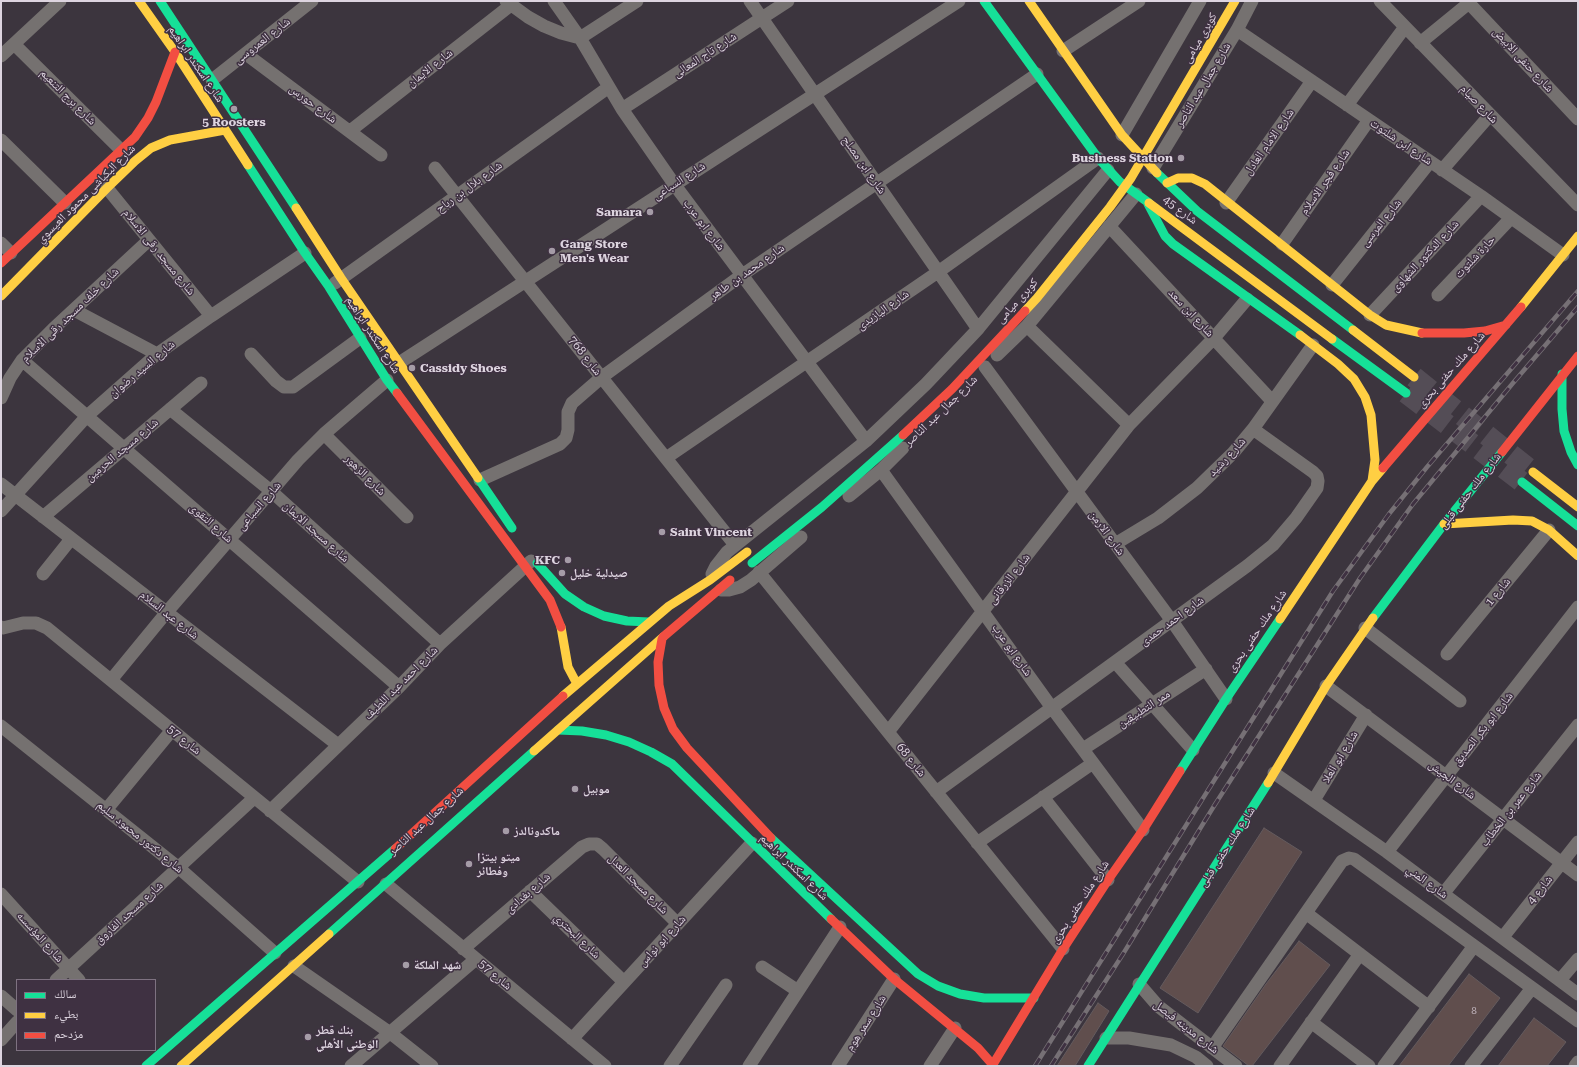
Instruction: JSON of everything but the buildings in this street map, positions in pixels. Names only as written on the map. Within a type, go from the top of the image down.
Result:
[{"type":"street","points":[[1,56],[60,1]]},
{"type":"street","name":"شارع اسكندر ابراهيم","points":[[138,1],[175,52],[388,380],[529,559],[565,594],[584,607],[627,621],[649,622]]},
{"type":"street","name":"شارع اسكندر ابراهيم","points":[[160,1],[342,278],[515,533]]},
{"type":"street","name":"شارع العمروسى","points":[[212,80],[312,1]]},
{"type":"street","name":"شارع ابو عرب","points":[[554,1],[580,38],[622,109],[674,184],[866,441]]},
{"type":"street","points":[[509,3],[544,26],[561,34],[580,38],[638,1]]},
{"type":"street","name":"شارع ابن مصلح","points":[[750,1],[978,329]]},
{"type":"street","name":"شارع تاج المعالى","points":[[622,109],[788,1]]},
{"type":"street","name":"شارع السباعى","points":[[399,363],[959,1]]},
{"type":"street","name":"شارع 45","points":[[984,1],[1108,170],[1136,194],[1406,394]]},
{"type":"street","name":"شارع 45","points":[[1029,1],[1122,135],[1167,183],[1197,211],[1414,377]]},
{"type":"street","points":[[1063,51],[1139,1]]},
{"type":"street","points":[[1122,135],[1200,1]]},
{"type":"street","name":"كوبرى ميامى","points":[[750,569],[919,421],[952,389],[1037,298],[1110,207],[1131,178],[1235,1]]},
{"type":"street","name":"شارع جمال عبد الناصر","points":[[1153,168],[1237,30],[1252,1]]},
{"type":"street","name":"شارع صيام","points":[[1380,1],[1578,206]]},
{"type":"street","points":[[1420,43],[1468,2]]},
{"type":"street","name":"شارع حنفى الابيض","points":[[1468,2],[1578,118]]},
{"type":"street","name":"شارع الايمان","points":[[350,131],[509,3]]},
{"type":"street","points":[[1347,105],[1405,27]]},
{"type":"street","name":"شارع ابن شلتوت","points":[[1237,30],[1481,196],[1563,255]]},
{"type":"street","name":"شارع برج التنعيم","points":[[14,44],[121,150]]},
{"type":"street","name":"شارع البكباشى محمود العيسوي","points":[[1,263],[135,136],[148,118],[156,102],[175,52]]},
{"type":"street","name":"شارع حورس","points":[[246,54],[381,154]]},
{"type":"street","name":"شارع محمد بن طاهر","points":[[480,480],[560,444],[566,438],[568,430],[568,412],[572,403],[602,377],[742,275],[1037,74]]},
{"type":"street","name":"شارع الامام العادل","points":[[1226,203],[1312,81]]},
{"type":"street","name":"شارع بلال بن رباح","points":[[329,287],[609,87]]},
{"type":"street","points":[[1442,170],[1490,115]]},
{"type":"street","name":"شارع فجر الاسلام","points":[[1282,244],[1369,120]]},
{"type":"street","name":"شارع البكباشى محمود العيسوي","points":[[1,296],[135,161],[151,148],[170,140],[225,130]]},
{"type":"street","points":[[1129,158],[1141,137]]},
{"type":"street","points":[[1,140],[65,203]]},
{"type":"street","name":"شارع اليازيدى","points":[[666,458],[938,272],[1098,158]]},
{"type":"street","name":"شارع المرسى","points":[[1332,285],[1430,162]]},
{"type":"street","name":"شارع 768","points":[[436,168],[735,545]]},
{"type":"street","points":[[710,580],[714,569],[721,559],[735,545],[866,441],[926,384],[978,329],[1108,170]]},
{"type":"street","points":[[1109,188],[1121,170]]},
{"type":"street","points":[[1167,183],[1178,178],[1192,178],[1205,184],[1226,203],[1282,244],[1370,315],[1386,325],[1420,333],[1464,334],[1485,331],[1506,325]]},
{"type":"street","name":"شارع مسجد رقى الاسلام","points":[[108,188],[211,316]]},
{"type":"street","name":"شارع جمال عبد الناصر","points":[[181,1066],[558,730],[717,591],[750,569],[881,470],[1027,326],[1136,194]]},
{"type":"street","name":"شارع الدكتور الشهاوى","points":[[1370,315],[1481,196]]},
{"type":"street","points":[[1147,202],[1165,236],[1173,244],[1247,299],[1313,345],[1338,364],[1354,379],[1365,397],[1371,415],[1375,460],[1372,481]]},
{"type":"street","name":"حارة شلتوت","points":[[1438,295],[1511,218]]},
{"type":"street","name":"شارع ابن سعد","points":[[1109,226],[1272,401]]},
{"type":"street","name":"شارع ملك حفنى بحرى","points":[[993,1065],[1108,880],[1143,830],[1226,699],[1372,481],[1506,325],[1578,236]]},
{"type":"street","name":"شارع خلف مسجد رقى الاسلام","points":[[1,398],[10,378],[22,360],[149,240]]},
{"type":"street","points":[[1,243],[11,253]]},
{"type":"street","name":"شارع السيد رضوان","points":[[1,511],[87,416],[157,354],[305,253]]},
{"type":"street","name":"شارع الزرقانى","points":[[888,732],[1129,425],[1214,338],[1247,299]]},
{"type":"street","points":[[74,310],[157,354]]},
{"type":"street","points":[[1027,326],[1129,425]]},
{"type":"street","points":[[251,354],[276,381],[284,387],[294,387],[360,338]]},
{"type":"street","name":"شارع رشيد","points":[[1115,544],[1158,518],[1197,488],[1234,453],[1313,345]]},
{"type":"street","name":"شارع ملك حفنى قبلى","points":[[1088,1066],[1274,773],[1326,686],[1365,628],[1444,524],[1562,374],[1578,356]]},
{"type":"street","name":"شارع التقوى","points":[[22,360],[399,687]]},
{"type":"street","name":"شارع الارمن","points":[[985,367],[1172,621],[1226,699]]},
{"type":"street","points":[[1562,374],[1562,409],[1564,431],[1571,452],[1578,465]]},
{"type":"street","name":"شارع السباعى","points":[[111,680],[166,613],[298,460],[324,434],[388,380]]},
{"type":"street","name":"شارع مسجد الحرمين","points":[[43,517],[201,382]]},
{"type":"street","points":[[856,464],[913,415],[935,393]]},
{"type":"street","name":"شارع مسجد الايمان","points":[[170,409],[271,492],[440,644]]},
{"type":"street","name":"شارع احمد حمدى","points":[[936,792],[1172,621],[1273,545],[1296,518],[1317,488],[1317,476],[1253,429]]},
{"type":"street","name":"شارع الزهور","points":[[324,434],[407,517]]},
{"type":"street","name":"شارع ابو عرب","points":[[881,470],[1052,708],[1143,830]]},
{"type":"street","points":[[1533,472],[1578,507]]},
{"type":"street","points":[[1522,482],[1578,526]]},
{"type":"street","name":"شارع عبد السلام","points":[[1,484],[338,745]]},
{"type":"street","points":[[1444,524],[1519,520],[1532,521],[1549,530],[1578,556]]},
{"type":"street","name":"شارع 1","points":[[1447,654],[1549,530]]},
{"type":"street","points":[[43,574],[71,539]]},
{"type":"street","name":"شارع جمال عبد الناصر","points":[[149,1058],[358,882],[577,684],[649,622],[669,606],[710,580],[751,550]]},
{"type":"street","name":"شارع اسكندر ابراهيم","points":[[529,559],[543,590],[556,611],[564,636],[568,667],[577,684]]},
{"type":"street","name":"شارع احمد عبد اللطيف","points":[[270,811],[529,559]]},
{"type":"street","name":"شارع جمال عبد الناصر","points":[[717,591],[740,587],[751,580],[750,569]]},
{"type":"street","name":"شارع 68","points":[[750,569],[888,732],[976,843],[1064,949]]},
{"type":"street","name":"شارع ابو بكر الصديق","points":[[1387,852],[1578,607]]},
{"type":"street","name":"شارع 57","points":[[2,629],[24,623],[36,624],[47,628],[358,882]]},
{"type":"street","points":[[1365,628],[1460,701]]},
{"type":"street","name":"شارع اسكندر ابراهيم","points":[[662,639],[658,662],[659,685],[664,708],[673,729],[686,748],[768,835],[918,974],[938,986],[960,994],[984,998],[1034,998]]},
{"type":"street","points":[[1115,662],[1193,750]]},
{"type":"street","name":"ممر التطبيقين","points":[[1083,749],[1206,669]]},
{"type":"street","name":"شارع الجيش","points":[[1326,686],[1578,875]]},
{"type":"street","name":"شارع ابو العلا","points":[[1314,800],[1366,715]]},
{"type":"street","name":"شارع عمر بن الخطاب","points":[[1443,894],[1578,724]]},
{"type":"street","name":"شارع دكتور محمود سليم","points":[[1,726],[179,868],[275,953]]},
{"type":"street","points":[[106,810],[172,730]]},
{"type":"street","name":"شارع اسكندر ابراهيم","points":[[558,730],[582,731],[629,742],[652,752],[672,764],[894,979],[955,1028],[978,1048],[993,1065]]},
{"type":"street","points":[[976,843],[1093,762]]},
{"type":"street","name":"شارع المني","points":[[1274,773],[1387,852],[1578,994]]},
{"type":"street","points":[[1043,797],[1108,880]]},
{"type":"street","name":"شارع مسجد الفاروق","points":[[57,979],[67,968],[179,868],[254,798]]},
{"type":"street","name":"شارع 4","points":[[1503,937],[1578,842]]},
{"type":"street","name":"شارع ابو نواس","points":[[572,1039],[752,843]]},
{"type":"street","name":"شارع بغدادى","points":[[463,949],[582,847],[589,844],[597,844]]},
{"type":"street","name":"شارع مسجد العدل","points":[[597,844],[678,924]]},
{"type":"street","points":[[1212,1048],[1342,861],[1349,858],[1354,859],[1578,1021]]},
{"type":"street","name":"شارع 57","points":[[386,884],[605,1066]]},
{"type":"street","name":"شارع البحتري","points":[[530,891],[624,982]]},
{"type":"street","name":"شارع المؤسسه","points":[[1,894],[78,979]]},
{"type":"street","points":[[1306,913],[1429,1007]]},
{"type":"street","points":[[749,1066],[840,927]]},
{"type":"street","points":[[1384,1066],[1474,946]]},
{"type":"street","points":[[1280,1066],[1360,954]]},
{"type":"street","points":[[351,1066],[476,959]]},
{"type":"street","points":[[1560,980],[1578,959]]},
{"type":"street","points":[[294,966],[389,1032],[432,1066]]},
{"type":"street","points":[[762,967],[798,990]]},
{"type":"street","points":[[907,990],[918,974]]},
{"type":"street","name":"شارع سمر هوم","points":[[838,1066],[894,979]]},
{"type":"street","name":"شارع مدينه فيصل","points":[[1139,984],[1158,1006],[1236,1066]]},
{"type":"street","points":[[670,1066],[726,985]]},
{"type":"street","points":[[1471,1066],[1532,988]]},
{"type":"street","points":[[1,996],[16,1009]]},
{"type":"street","points":[[1311,1022],[1369,1066]]},
{"type":"street","points":[[1,1040],[16,1023]]},
{"type":"street","points":[[930,1066],[955,1028]]},
{"type":"street","name":"شارع مدينه فيصل","points":[[1106,1038],[1129,1038],[1171,1045],[1182,1049],[1207,1066]]},
{"type":"street","points":[[1575,1066],[1578,1062]]},
{"type":"tunnel","points":[[1414,377],[1533,472]]},
{"type":"tunnel","points":[[1406,393],[1522,482]]},
{"type":"railway","points":[[1035,1066],[1333,591],[1389,514],[1427,467],[1578,291]]},
{"type":"railway","points":[[1051,1066],[1123,954],[1214,806],[1360,578],[1413,504],[1578,307]]},
{"type":"traffic: fast","points":[[160,1],[296,208]]},
{"type":"traffic: fast","points":[[984,1],[1098,158],[1120,182],[1149,203]]},
{"type":"traffic: fast","points":[[248,165],[329,287],[387,380],[397,393]]},
{"type":"traffic: fast","points":[[1157,173],[1197,211],[1353,330]]},
{"type":"traffic: fast","points":[[1148,204],[1165,236],[1173,244],[1300,335]]},
{"type":"traffic: fast","points":[[1332,339],[1406,393]]},
{"type":"traffic: fast","points":[[1562,374],[1562,409],[1564,431],[1571,452],[1578,465]]},
{"type":"traffic: fast","points":[[752,563],[822,507],[903,435]]},
{"type":"traffic: fast","points":[[1373,618],[1444,524],[1502,452]]},
{"type":"traffic: fast","points":[[478,478],[512,528]]},
{"type":"traffic: fast","points":[[1522,482],[1578,526]]},
{"type":"traffic: fast","points":[[537,563],[565,594],[584,607],[604,616],[627,621],[649,622]]},
{"type":"traffic: fast","points":[[1180,771],[1280,619]]},
{"type":"traffic: fast","points":[[558,730],[582,731],[606,735],[629,742],[672,764],[831,919]]},
{"type":"traffic: fast","points":[[329,934],[534,751]]},
{"type":"traffic: fast","points":[[1088,1066],[1268,783]]},
{"type":"traffic: fast","points":[[771,838],[918,974],[938,986],[960,994],[984,998],[1034,998]]},
{"type":"traffic: fast","points":[[146,1066],[395,849]]},
{"type":"traffic: slow","points":[[139,1],[175,52],[248,165]]},
{"type":"traffic: slow","points":[[1029,1],[1122,135],[1157,173]]},
{"type":"traffic: slow","points":[[1025,311],[1110,207],[1131,178],[1235,1]]},
{"type":"traffic: slow","points":[[1,296],[107,188],[151,148],[170,140],[225,130]]},
{"type":"traffic: slow","points":[[1167,183],[1178,178],[1192,178],[1205,184],[1370,315],[1386,325],[1422,333]]},
{"type":"traffic: slow","points":[[1149,203],[1332,339]]},
{"type":"traffic: slow","points":[[296,208],[341,278],[478,478]]},
{"type":"traffic: slow","points":[[1521,307],[1578,236]]},
{"type":"traffic: slow","points":[[1353,330],[1414,377]]},
{"type":"traffic: slow","points":[[1300,335],[1338,364],[1354,379],[1365,397],[1371,415],[1375,460],[1372,481]]},
{"type":"traffic: slow","points":[[1280,619],[1372,481],[1383,468]]},
{"type":"traffic: slow","points":[[1533,472],[1578,507]]},
{"type":"traffic: slow","points":[[1444,524],[1513,520],[1532,521],[1549,530],[1578,556]]},
{"type":"traffic: slow","points":[[563,696],[669,606],[710,580],[747,552]]},
{"type":"traffic: slow","points":[[1268,783],[1326,686],[1373,618]]},
{"type":"traffic: slow","points":[[561,627],[568,667],[577,684]]},
{"type":"traffic: slow","points":[[534,751],[663,637]]},
{"type":"traffic: slow","points":[[181,1066],[329,934]]},
{"type":"traffic: jam","points":[[1,263],[135,137],[148,118],[156,102],[175,52]]},
{"type":"traffic: jam","points":[[1383,468],[1521,307]]},
{"type":"traffic: jam","points":[[903,435],[952,389],[1025,311]]},
{"type":"traffic: jam","points":[[1422,333],[1464,333],[1485,331],[1506,325]]},
{"type":"traffic: jam","points":[[1502,452],[1578,356]]},
{"type":"traffic: jam","points":[[397,393],[550,600],[561,627]]},
{"type":"traffic: jam","points":[[663,637],[730,580]]},
{"type":"traffic: jam","points":[[662,639],[658,662],[659,685],[664,708],[673,729],[687,748],[771,838]]},
{"type":"traffic: jam","points":[[395,849],[563,696]]},
{"type":"traffic: jam","points":[[992,1066],[1063,949],[1143,830],[1180,771]]},
{"type":"traffic: jam","points":[[831,919],[894,979],[978,1048],[993,1065]]},
{"type":"place","name":"5 Roosters","points":[[234,109]]},
{"type":"place","name":"Business Station","points":[[1181,158]]},
{"type":"place","name":"Samara","points":[[650,212]]},
{"type":"place","name":"Gang Store Men's Wear","points":[[552,251]]},
{"type":"place","name":"Cassidy Shoes","points":[[412,368]]},
{"type":"place","name":"Saint Vincent","points":[[662,532]]},
{"type":"place","name":"KFC","points":[[568,560]]},
{"type":"place","name":"صيدلية خليل","points":[[562,573]]},
{"type":"place","name":"موبيل","points":[[575,789]]},
{"type":"place","name":"ماكدونالدز","points":[[506,831]]},
{"type":"place","name":"ميتو بيتزا وفطائر","points":[[469,864]]},
{"type":"place","name":"شهد الملكة","points":[[406,965]]},
{"type":"place","name":"بنك قطر الوطني الأهلي","points":[[308,1037]]}]
